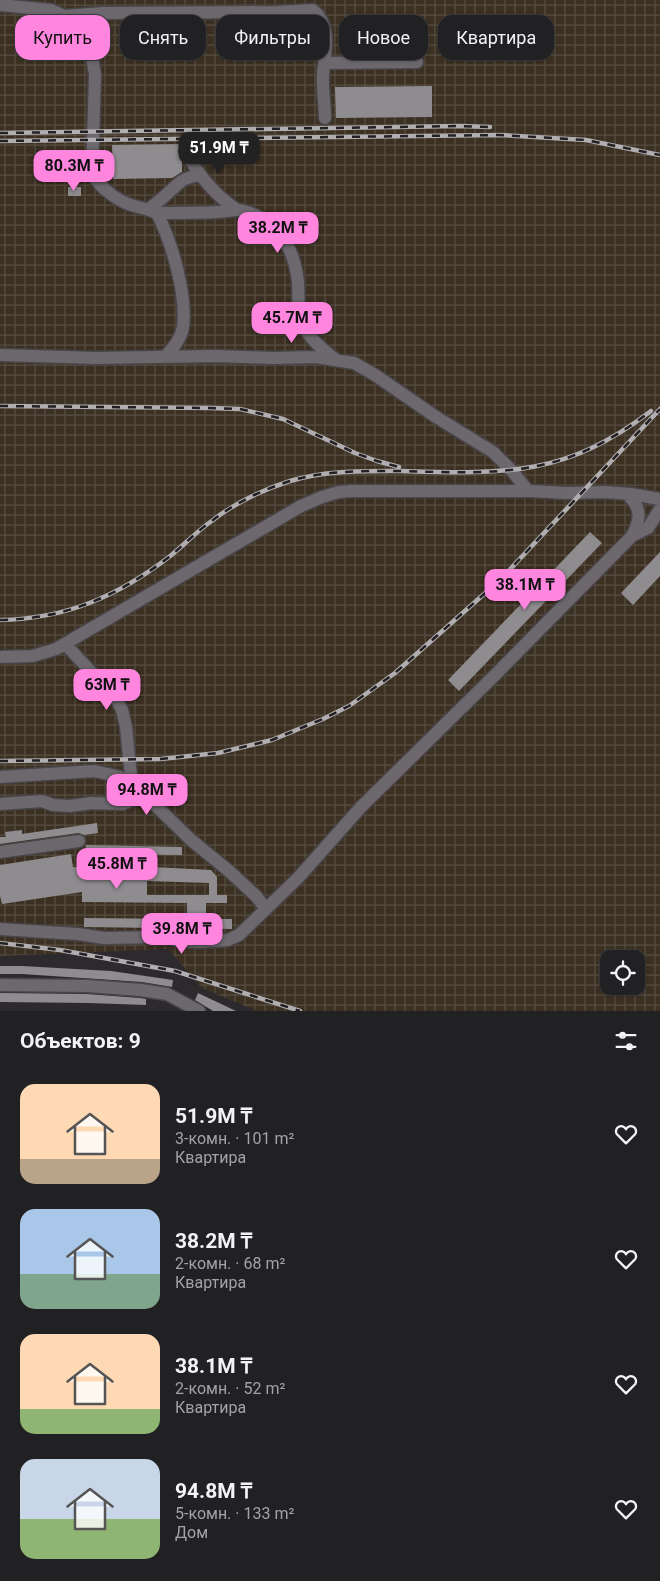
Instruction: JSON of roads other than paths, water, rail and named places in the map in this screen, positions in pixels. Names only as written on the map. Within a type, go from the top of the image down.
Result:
[{"type":"street","points":[[0,5],[51,10],[62,15]]},
{"type":"street","points":[[77,15],[313,10],[321,19],[325,36],[323,74],[325,118]]},
{"type":"street","points":[[93,60],[95,75],[91,156],[92,173],[96,182],[119,199],[137,207],[153,211],[245,211],[280,232],[290,249],[296,268],[301,319],[308,333],[336,360]]},
{"type":"street","points":[[325,63],[417,62]]},
{"type":"street","points":[[186,151],[199,175],[224,201],[236,210]]},
{"type":"street","points":[[153,211],[178,183],[188,177],[199,175]]},
{"type":"street","points":[[153,211],[178,268],[183,316],[183,328],[179,339],[165,357]]},
{"type":"street","points":[[0,355],[96,358],[316,358],[354,363],[492,452],[512,471],[528,491]]},
{"type":"street","points":[[0,657],[15,658],[44,654],[65,644],[301,506],[322,497],[351,491],[528,491],[627,494],[660,499]]},
{"type":"street","points":[[0,929],[78,934],[104,938],[165,937],[179,941],[214,942],[228,940],[239,935],[298,878],[360,808],[632,536],[639,524],[640,517],[634,500],[627,494]]},
{"type":"street","points":[[632,536],[648,528],[660,508]]},
{"type":"street","points":[[65,644],[94,676],[112,691],[122,710],[126,727],[132,786]]},
{"type":"street","points":[[0,777],[95,770],[120,777],[143,798],[155,805],[191,840],[229,871],[256,896],[266,909]]},
{"type":"street","points":[[0,804],[42,801],[53,805],[70,806],[92,803],[123,804],[134,799],[143,798]]},
{"type":"street","points":[[0,852],[79,841]]},
{"type":"street","points":[[0,986],[87,986],[141,990],[167,994],[199,1011]]},
{"type":"railway","points":[[0,133],[490,127]]},
{"type":"railway","points":[[0,141],[500,135],[586,140],[660,155]]},
{"type":"railway","points":[[0,406],[240,409],[283,419],[355,453],[399,467]]},
{"type":"railway","points":[[0,761],[161,759],[218,753],[272,740],[349,706],[395,673],[501,579],[660,409]]},
{"type":"railway","points":[[0,620],[24,619],[69,610],[111,594],[150,571],[207,524],[230,508],[269,488],[290,481],[304,477],[345,472],[472,472],[503,471],[532,467],[561,460],[590,449],[620,433],[651,411]]},
{"type":"railway","points":[[0,943],[60,950],[175,971],[300,1011]]}]
